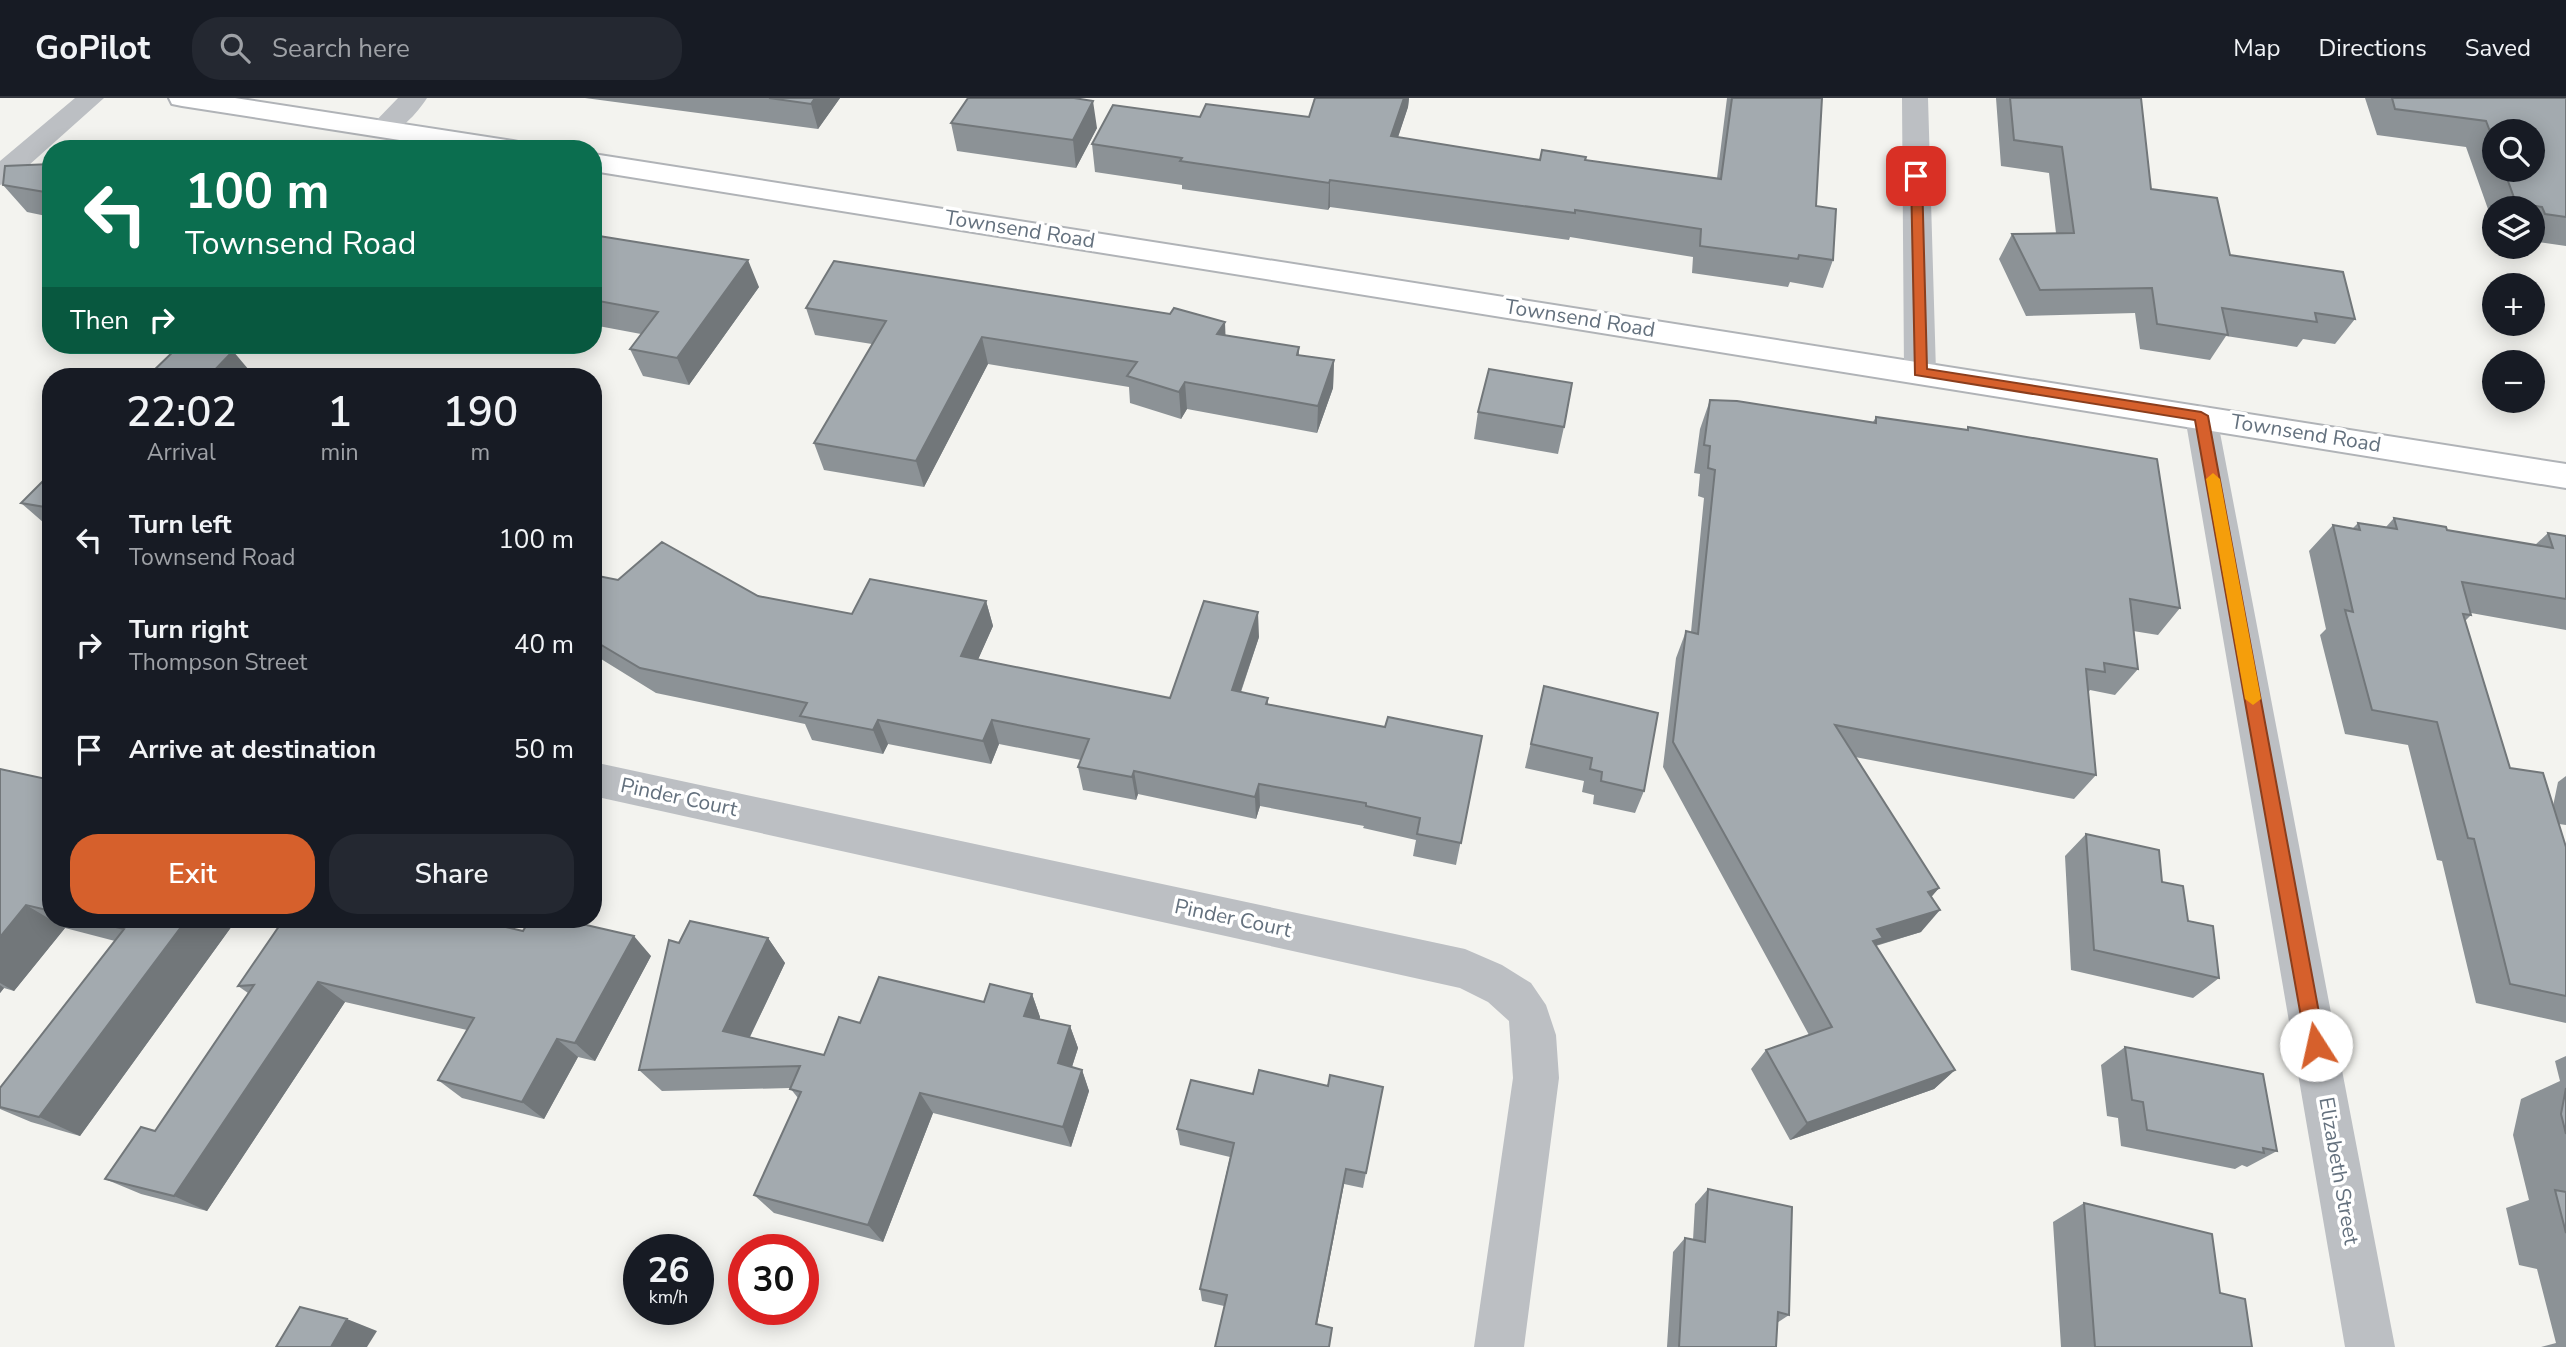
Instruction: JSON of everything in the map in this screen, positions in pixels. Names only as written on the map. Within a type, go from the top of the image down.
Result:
[{"type":"main road","points":[[182,98],[457,140]]},
{"type":"main road","name":"Townsend Road","points":[[602,163],[2566,476]]},
{"type":"street","points":[[0,176],[91,98]]},
{"type":"street","points":[[383,128],[414,98]]},
{"type":"street","points":[[1915,98],[1920,372]]},
{"type":"street","name":"Elizabeth Street","points":[[2201,416],[2370,1347]]},
{"type":"street","name":"Pinder Court","points":[[602,781],[1465,968],[1502,985],[1524,1003],[1535,1036],[1536,1078],[1499,1347]]},
{"type":"building","points":[[769,98],[815,98],[811,104]]},
{"type":"building","points":[[968,98],[1074,98],[1093,101],[1073,140],[951,123]]},
{"type":"building","points":[[1315,98],[1404,98],[1391,136],[1540,160],[1542,150],[1586,157],[1585,160],[1721,179],[1732,98],[1822,98],[1816,206],[1836,209],[1833,260],[1799,255],[1798,259],[1700,246],[1701,229],[1575,210],[1575,213],[1330,180],[1329,183],[1180,161],[1182,158],[1092,144],[1113,105],[1200,117],[1206,104],[1309,117]]},
{"type":"building","points":[[2010,98],[2141,98],[2151,189],[2217,198],[2230,255],[2343,272],[2355,319],[2315,313],[2317,322],[2222,308],[2228,335],[2157,324],[2152,288],[2040,290],[2012,234],[2074,233],[2062,147],[2014,140]]},
{"type":"building","points":[[2392,98],[2566,98],[2566,217],[2545,214],[2545,196],[2513,196],[2508,182],[2545,182],[2545,119],[2482,120],[2395,109]]},
{"type":"building","points":[[42,164],[42,192],[3,185],[5,166]]},
{"type":"building","points":[[602,236],[748,260],[677,358],[630,349],[658,312],[602,302]]},
{"type":"building","points":[[834,261],[1170,314],[1174,308],[1225,322],[1217,334],[1299,347],[1297,355],[1334,360],[1318,406],[1185,382],[1179,392],[1127,376],[1137,362],[982,337],[916,461],[814,443],[886,321],[806,308]]},
{"type":"building","points":[[171,354],[230,354],[217,368],[156,368]]},
{"type":"building","points":[[1489,369],[1572,383],[1564,427],[1478,412]]},
{"type":"building","points":[[1710,400],[1737,401],[1876,423],[1876,417],[1968,430],[1968,427],[2157,459],[2180,608],[2130,599],[2138,669],[2104,663],[2105,672],[2086,669],[2096,775],[1835,725],[1939,888],[1928,892],[1940,910],[1877,929],[1883,938],[1873,941],[1955,1070],[1807,1123],[1766,1050],[1832,1027],[1673,742],[1686,631],[1698,634],[1715,470],[1708,468],[1710,446],[1704,445]]},
{"type":"building","points":[[42,482],[42,506],[21,503]]},
{"type":"building","points":[[2394,518],[2553,548],[2548,533],[2566,536],[2566,599],[2462,582],[2471,615],[2463,614],[2510,768],[2543,773],[2566,847],[2566,996],[2510,984],[2474,839],[2468,838],[2437,722],[2372,710],[2345,610],[2353,612],[2333,525],[2360,530],[2358,523],[2397,529]]},
{"type":"building","points":[[662,542],[758,596],[852,614],[870,579],[986,601],[961,656],[1170,698],[1204,601],[1258,612],[1232,690],[1268,698],[1266,704],[1385,727],[1388,717],[1482,736],[1461,843],[1417,834],[1420,818],[1366,806],[1366,803],[1259,784],[1255,797],[1134,771],[1132,777],[1078,767],[1089,739],[992,720],[983,741],[878,720],[873,730],[800,716],[807,703],[640,668],[602,645],[602,577],[618,580]]},
{"type":"building","points":[[1544,686],[1658,713],[1644,791],[1601,781],[1602,772],[1590,769],[1592,758],[1531,744]]},
{"type":"building","points":[[0,769],[42,778],[42,909],[26,905],[0,937]]},
{"type":"building","points":[[2086,834],[2159,850],[2162,882],[2183,886],[2188,921],[2213,926],[2219,978],[2094,950]]},
{"type":"building","points":[[690,921],[768,938],[723,1031],[824,1055],[839,1017],[860,1023],[879,977],[984,1002],[990,984],[1032,994],[1024,1016],[1070,1026],[1058,1063],[1082,1070],[1063,1127],[920,1093],[868,1225],[754,1195],[801,1092],[790,1089],[800,1066],[639,1070],[669,940],[679,943]]},
{"type":"building","points":[[120,928],[180,928],[39,1117],[0,1107],[0,1088],[124,929]]},
{"type":"building","points":[[278,928],[510,928],[523,931],[525,928],[599,928],[634,936],[575,1043],[557,1039],[522,1102],[438,1080],[474,1018],[318,982],[174,1196],[105,1179],[141,1127],[155,1131],[254,985],[238,986]]},
{"type":"building","points":[[2125,1047],[2263,1074],[2277,1151],[2263,1148],[2264,1153],[2147,1130],[2143,1102],[2132,1100]]},
{"type":"building","points":[[1259,1070],[1328,1086],[1330,1075],[1383,1087],[1366,1173],[1346,1169],[1316,1324],[1332,1328],[1329,1347],[1215,1347],[1227,1295],[1200,1289],[1234,1143],[1177,1129],[1191,1080],[1253,1094]]},
{"type":"building","points":[[2566,1088],[2566,1134],[2561,1114]]},
{"type":"building","points":[[1708,1189],[1792,1207],[1789,1315],[1778,1312],[1776,1347],[1679,1347],[1685,1238],[1705,1242]]},
{"type":"building","points":[[2555,1190],[2566,1192],[2566,1233]]},
{"type":"building","points":[[2084,1203],[2212,1234],[2220,1293],[2245,1299],[2252,1347],[2095,1347]]},
{"type":"building","points":[[300,1307],[347,1319],[331,1347],[276,1347]]},
{"type":"slow traffic","points":[[2213,479],[2253,699]]},
{"type":"route","points":[[1916,176],[1920,372],[2201,416],[2316,1045]]}]
